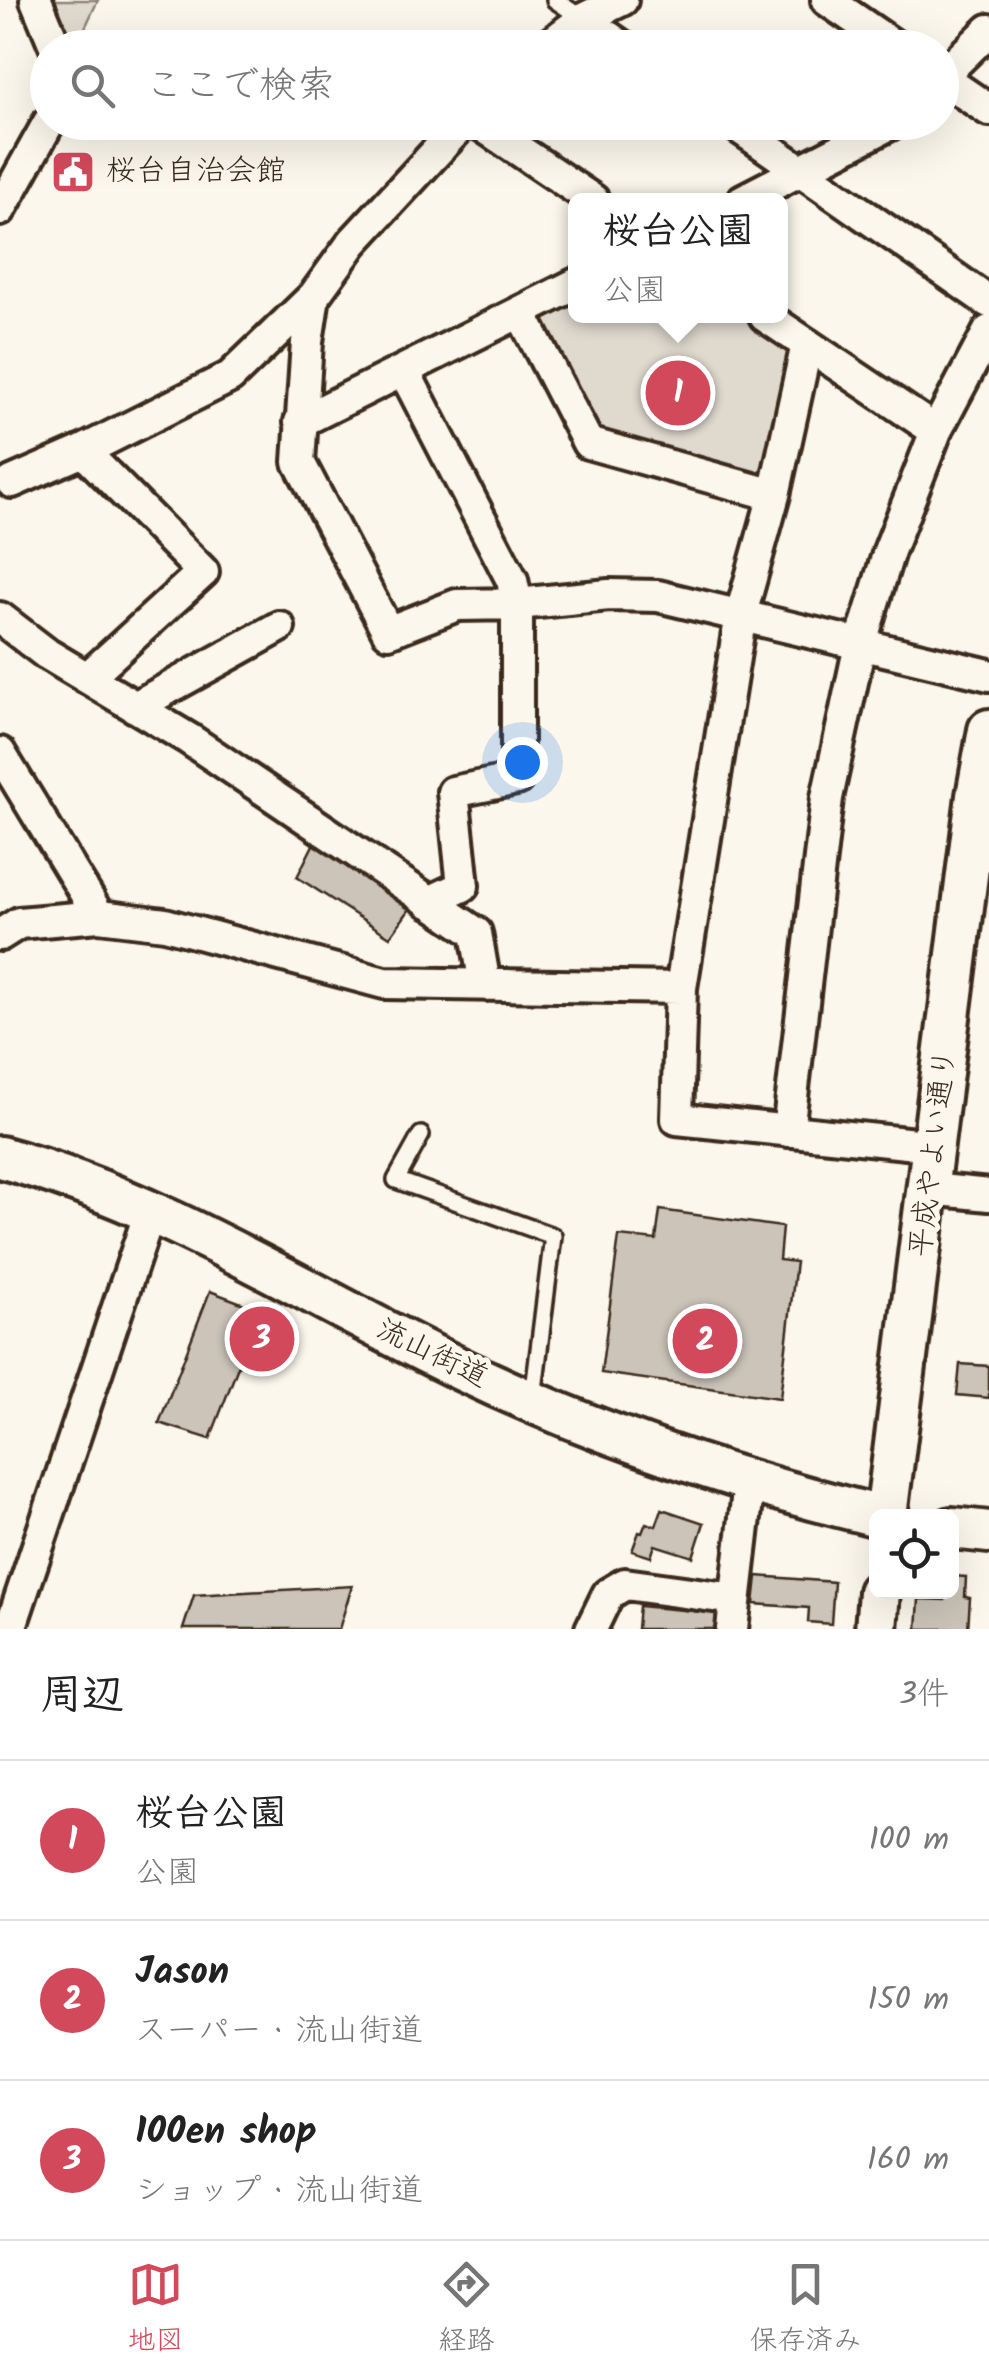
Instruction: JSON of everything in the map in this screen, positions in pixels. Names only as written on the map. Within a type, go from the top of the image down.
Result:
[{"type":"street","points":[[36,0],[48,30]]},
{"type":"street","points":[[569,30],[622,0]]},
{"type":"street","points":[[827,0],[870,30]]},
{"type":"street","points":[[583,19],[599,30]]},
{"type":"street","points":[[959,60],[989,30]]},
{"type":"street","points":[[959,89],[989,110]]},
{"type":"street","points":[[0,210],[39,140]]},
{"type":"street","points":[[12,482],[230,377],[314,296],[353,242],[447,140]]},
{"type":"street","points":[[504,140],[583,193]]},
{"type":"street","points":[[757,140],[989,302]]},
{"type":"street","points":[[757,193],[861,140]]},
{"type":"street","points":[[300,422],[568,288]]},
{"type":"street","points":[[314,296],[299,462],[388,632],[456,605],[518,604],[609,595],[658,596],[989,675]]},
{"type":"street","points":[[521,313],[588,443],[774,496]]},
{"type":"street","points":[[775,323],[936,430]]},
{"type":"street","points":[[788,1131],[826,798],[860,645],[889,550],[936,430],[989,331]]},
{"type":"street","points":[[807,344],[774,496],[740,614],[680,988],[677,1119],[935,1146]]},
{"type":"street","points":[[404,371],[512,580],[518,604],[518,779],[453,792],[463,886],[429,902]]},
{"type":"street","points":[[83,451],[203,572],[87,678]]},
{"type":"street","points":[[0,618],[46,654],[189,739],[476,933],[485,985]]},
{"type":"street","points":[[136,707],[279,627]]},
{"type":"street","name":"平成やよい通り","points":[[887,1509],[974,815],[989,730]]},
{"type":"street","points":[[0,753],[99,916]]},
{"type":"street","points":[[0,935],[19,922],[99,916],[165,924],[384,984],[680,988]]},
{"type":"street","name":"流山街道","points":[[0,1157],[96,1187],[532,1402],[748,1483],[869,1514]]},
{"type":"street","points":[[930,1188],[989,1195]]},
{"type":"street","points":[[10,1629],[150,1212]]},
{"type":"street","points":[[591,1629],[608,1594],[625,1584],[734,1614],[748,1483]]},
{"type":"street","points":[[959,1529],[989,1532]]},
{"type":"street","points":[[876,1629],[878,1599]]},
{"type":"lane","points":[[556,0],[583,19]]},
{"type":"lane","points":[[420,1135],[396,1180],[554,1236],[532,1402]]},
{"type":"shaded area","points":[[49,0],[98,0],[84,30],[62,30]]},
{"type":"shaded area","points":[[568,298],[568,323],[756,323],[794,348],[766,473],[756,480],[594,439],[532,316]]},
{"type":"building","points":[[315,841],[414,903],[390,937],[297,877]]},
{"type":"building","points":[[660,1210],[782,1227],[779,1260],[796,1262],[780,1398],[601,1373],[619,1236],[656,1240]]},
{"type":"building","points":[[210,1291],[260,1310],[210,1439],[159,1423]]},
{"type":"building","points":[[960,1364],[989,1366],[989,1398],[957,1395]]},
{"type":"building","points":[[662,1509],[704,1523],[693,1557],[655,1545],[651,1557],[632,1551],[639,1532],[646,1523],[656,1526]]},
{"type":"building","points":[[757,1576],[834,1582],[831,1624],[808,1622],[809,1608],[754,1604]]},
{"type":"building","points":[[959,1576],[966,1577],[965,1597],[970,1598],[968,1629],[917,1629],[919,1599],[959,1599]]},
{"type":"building","points":[[352,1586],[339,1629],[183,1629],[194,1595]]},
{"type":"building","points":[[639,1606],[716,1613],[715,1629],[637,1629]]},
{"type":"place","name":"桜台自治会館","points":[[73,172]]},
{"type":"place","name":"桜台公園","points":[[678,393]]},
{"type":"place","name":"100en shop","points":[[262,1339]]},
{"type":"place","name":"Jason","points":[[705,1341]]}]
